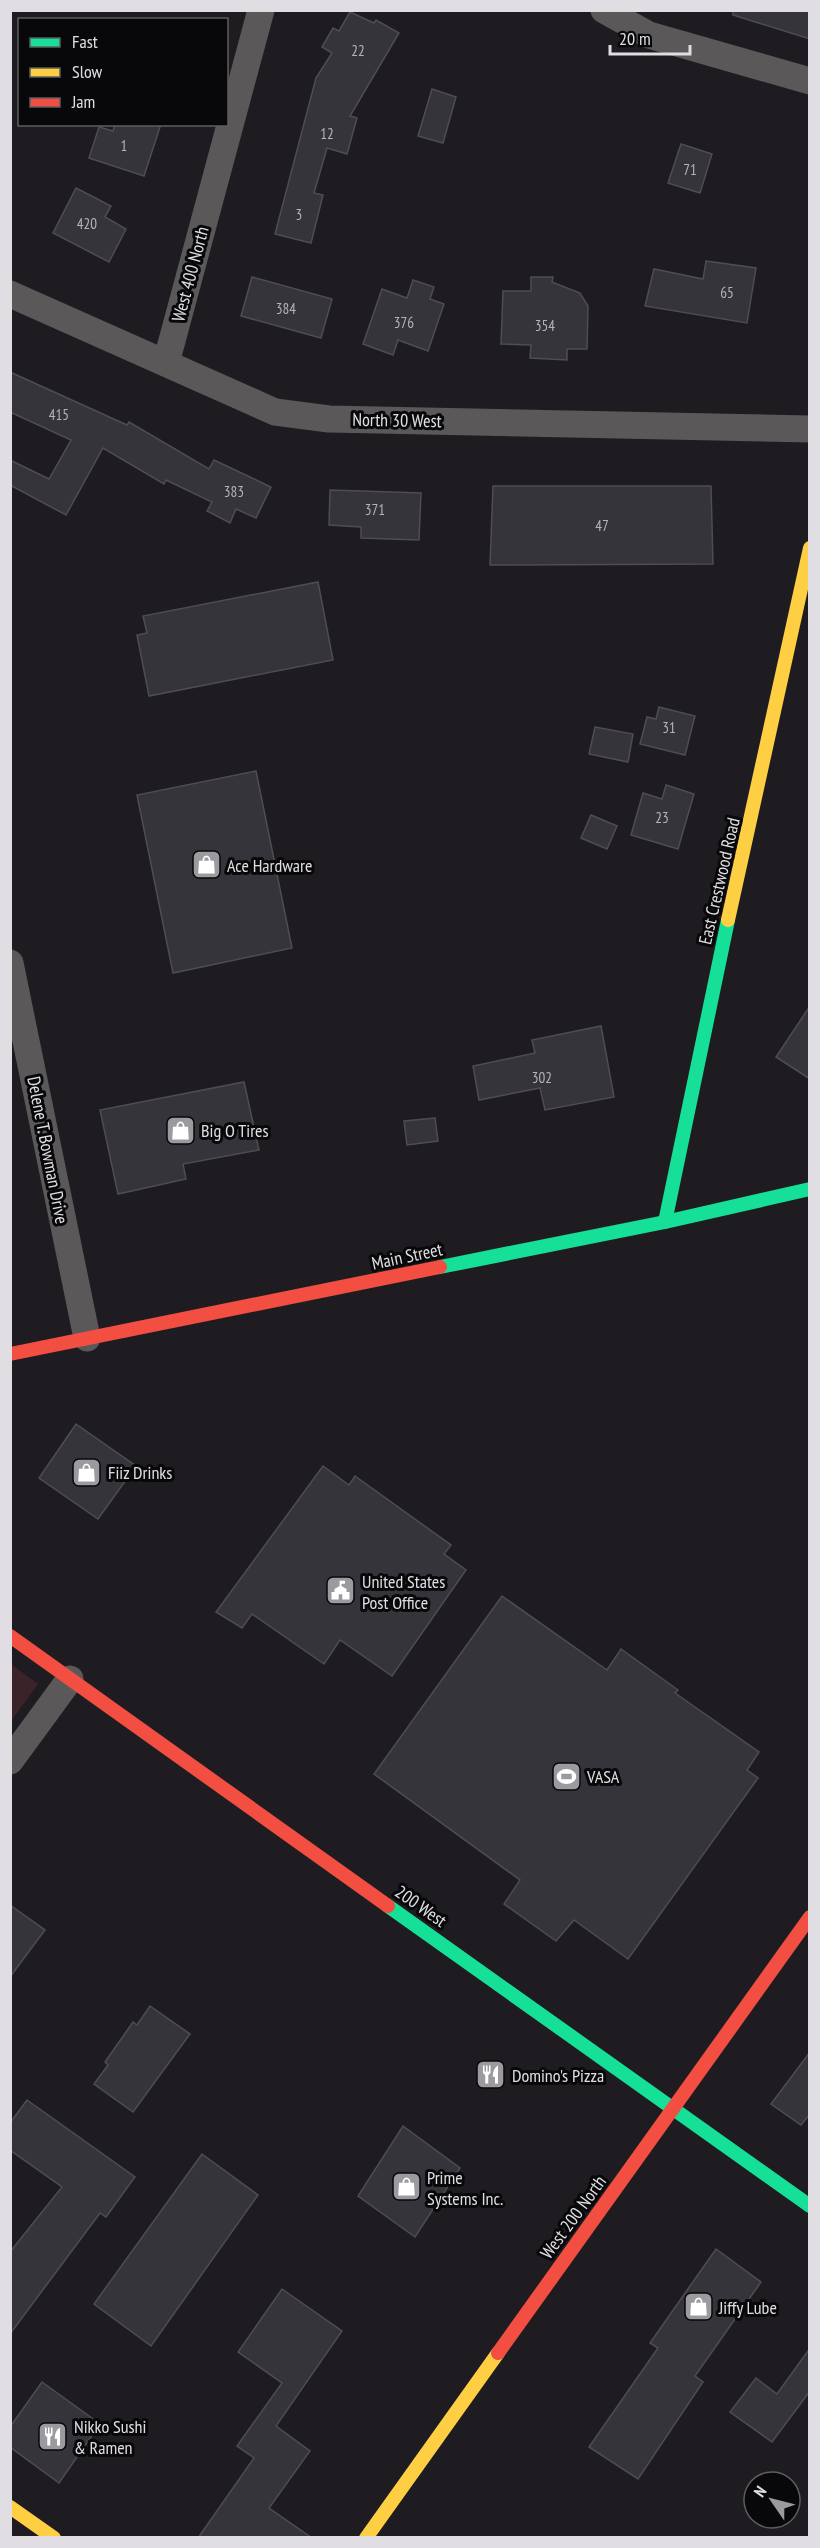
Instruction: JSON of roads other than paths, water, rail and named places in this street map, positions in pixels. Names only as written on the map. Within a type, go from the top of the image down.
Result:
[{"type":"street","name":"West 400 North","points":[[166,363],[261,10]]},
{"type":"street","points":[[604,10],[649,35],[810,81]]},
{"type":"street","name":"North 30 West","points":[[10,294],[275,412],[329,419],[810,429]]},
{"type":"street","name":"East Crestwood Road","points":[[665,1222],[687,1109],[810,548]]},
{"type":"street","name":"Delene T. Bowman Drive","points":[[10,963],[87,1338]]},
{"type":"street","name":"Main Street","points":[[10,1354],[665,1222],[810,1189]]},
{"type":"street","name":"200 West","points":[[10,1636],[810,2206]]},
{"type":"street","points":[[10,1761],[70,1679]]},
{"type":"street","name":"West 200 North","points":[[366,2538],[810,1917]]},
{"type":"street","points":[[10,2507],[54,2538]]},
{"type":"place","name":"Ace Hardware","points":[[206,865]]},
{"type":"place","name":"Big O Tires","points":[[180,1130]]},
{"type":"place","name":"Fiiz Drinks","points":[[87,1472]]},
{"type":"place","name":"United States Post Office","points":[[341,1591]]},
{"type":"place","name":"VASA","points":[[566,1776]]},
{"type":"place","name":"Domino's Pizza","points":[[491,2075]]},
{"type":"place","name":"Prime Systems Inc.","points":[[406,2187]]},
{"type":"place","name":"Jiffy Lube","points":[[698,2307]]},
{"type":"place","name":"Nikko Sushi & Ramen","points":[[53,2436]]}]
